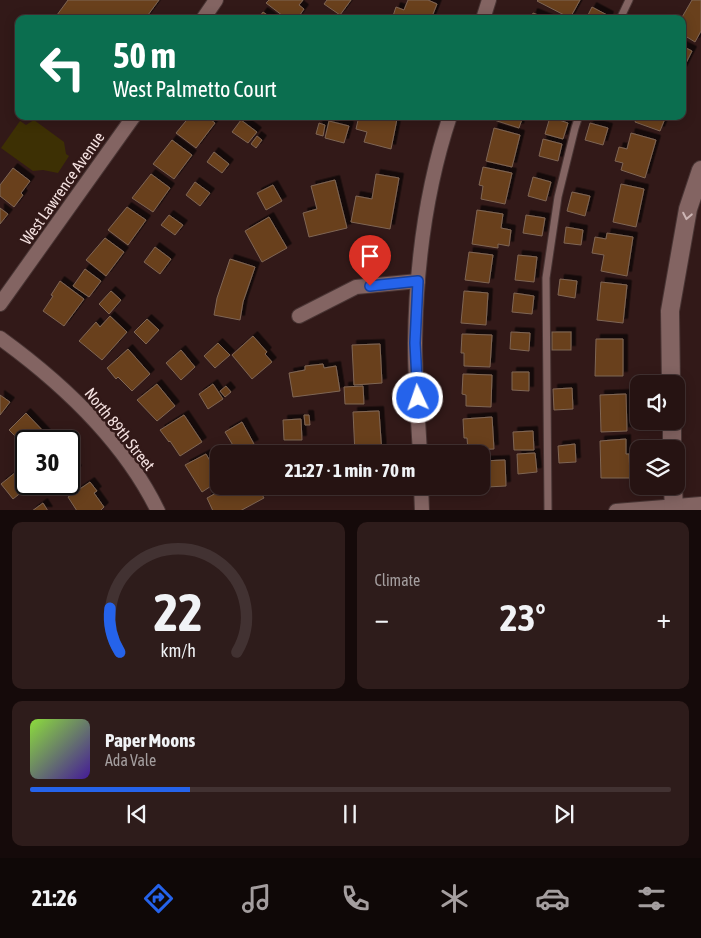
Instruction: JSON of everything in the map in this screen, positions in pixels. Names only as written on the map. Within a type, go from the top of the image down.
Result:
[{"type":"street","points":[[205,15],[216,0]]},
{"type":"street","points":[[483,15],[489,0]]},
{"type":"street","name":"West Lawrence Avenue","points":[[0,304],[131,120]]},
{"type":"street","points":[[420,445],[415,343],[418,281],[428,207],[449,120]]},
{"type":"street","points":[[671,375],[670,311],[688,209],[701,170]]},
{"type":"street","points":[[299,316],[356,287],[418,281]]},
{"type":"street","name":"North 89th Street","points":[[0,338],[66,391],[102,429],[151,496],[158,510]]},
{"type":"street","points":[[421,495],[422,510]]},
{"type":"street","points":[[673,495],[674,508]]},
{"type":"street","points":[[616,510],[674,508],[701,504]]},
{"type":"lane","points":[[622,15],[629,0]]},
{"type":"lane","points":[[548,510],[546,278],[558,196],[577,120]]},
{"type":"shaded area","points":[[34,120],[64,142],[66,154],[69,156],[58,173],[43,170],[33,171],[1,148],[20,121],[26,125]]},
{"type":"building","points":[[68,0],[159,0],[148,15],[57,15]]},
{"type":"building","points":[[269,0],[303,0],[299,5],[304,9],[300,15],[282,15],[266,3]]},
{"type":"building","points":[[327,0],[351,0],[340,15],[324,4]]},
{"type":"building","points":[[408,0],[428,0],[437,4],[433,15],[393,15],[396,7],[404,10]]},
{"type":"building","points":[[580,0],[572,15],[564,15],[537,1]]},
{"type":"building","points":[[692,0],[701,0],[701,31],[695,42],[686,36],[686,15],[683,15]]},
{"type":"building","points":[[592,7],[607,15],[588,15]]},
{"type":"building","points":[[686,48],[692,51],[686,63]]},
{"type":"building","points":[[187,120],[211,120],[215,123],[196,148],[176,133]]},
{"type":"building","points":[[241,120],[257,132],[248,143],[232,132]]},
{"type":"building","points":[[358,120],[397,120],[391,149],[364,142],[367,132],[356,129]]},
{"type":"building","points":[[494,120],[522,120],[519,128]]},
{"type":"building","points":[[549,120],[559,120],[568,123],[563,139],[545,134]]},
{"type":"building","points":[[636,120],[664,120],[660,131],[635,122]]},
{"type":"building","points":[[329,121],[349,126],[344,143],[325,138]]},
{"type":"building","points":[[319,123],[325,125],[323,136],[316,134]]},
{"type":"building","points":[[590,123],[608,128],[603,145],[585,140]]},
{"type":"building","points":[[494,128],[520,135],[512,167],[486,161]]},
{"type":"building","points":[[631,133],[656,140],[645,178],[621,170],[623,163],[615,161],[619,147],[627,149]]},
{"type":"building","points":[[257,136],[262,140],[256,148],[251,144]]},
{"type":"building","points":[[543,139],[562,144],[558,161],[539,156]]},
{"type":"building","points":[[172,140],[192,155],[174,179],[153,164]]},
{"type":"building","points":[[214,152],[229,164],[222,173],[207,162]]},
{"type":"building","points":[[483,167],[512,173],[505,204],[481,199],[483,186],[479,185]]},
{"type":"building","points":[[13,168],[30,181],[14,207],[0,196],[0,185]]},
{"type":"building","points":[[151,174],[170,188],[153,212],[132,198]]},
{"type":"building","points":[[376,174],[399,178],[390,229],[351,222],[356,196],[372,199]]},
{"type":"building","points":[[533,177],[551,182],[546,201],[528,196]]},
{"type":"building","points":[[335,180],[347,228],[309,237],[303,213],[317,209],[311,186]]},
{"type":"building","points":[[195,182],[210,193],[200,206],[186,195]]},
{"type":"building","points":[[621,184],[644,189],[636,227],[613,222]]},
{"type":"building","points":[[273,185],[282,201],[266,210],[257,193]]},
{"type":"building","points":[[572,192],[590,196],[585,216],[567,211]]},
{"type":"building","points":[[127,207],[146,220],[128,245],[108,230]]},
{"type":"building","points":[[0,208],[8,214],[0,224]]},
{"type":"building","points":[[477,210],[503,214],[501,228],[511,230],[509,246],[498,244],[498,248],[472,244]]},
{"type":"building","points":[[169,215],[183,225],[175,235],[161,225]]},
{"type":"building","points":[[526,215],[545,218],[542,236],[523,233]]},
{"type":"building","points":[[269,217],[287,248],[262,262],[245,231]]},
{"type":"building","points":[[566,227],[583,230],[581,245],[564,243]]},
{"type":"building","points":[[607,233],[633,237],[627,276],[601,271],[604,255],[592,253],[595,237],[606,239]]},
{"type":"building","points":[[105,238],[124,252],[106,276],[86,260]]},
{"type":"building","points":[[155,247],[171,259],[160,274],[144,262]]},
{"type":"building","points":[[469,252],[493,255],[489,283],[465,280]]},
{"type":"building","points":[[518,255],[537,257],[534,282],[515,280]]},
{"type":"building","points":[[230,259],[255,267],[243,302],[240,320],[214,315],[217,298]]},
{"type":"building","points":[[85,269],[101,281],[89,297],[73,286]]},
{"type":"building","points":[[560,279],[577,281],[575,298],[558,295]]},
{"type":"building","points":[[60,281],[84,299],[64,326],[43,311]]},
{"type":"building","points":[[601,282],[627,285],[623,323],[597,320]]},
{"type":"building","points":[[111,291],[121,300],[109,314],[99,304]]},
{"type":"building","points":[[464,291],[488,293],[486,325],[461,323]]},
{"type":"building","points":[[514,293],[534,296],[532,314],[512,312]]},
{"type":"building","points":[[110,316],[127,332],[102,360],[79,341],[96,322],[100,327]]},
{"type":"building","points":[[147,319],[159,330],[146,344],[134,332]]},
{"type":"building","points":[[511,332],[530,333],[529,351],[510,349]]},
{"type":"building","points":[[552,332],[571,332],[571,350],[552,350]]},
{"type":"building","points":[[462,334],[492,335],[490,367],[464,366],[464,353],[461,353]]},
{"type":"building","points":[[253,336],[267,352],[265,354],[272,362],[252,379],[232,355]]},
{"type":"building","points":[[596,339],[623,339],[623,376],[595,376]]},
{"type":"building","points":[[218,343],[230,355],[215,368],[204,356]]},
{"type":"building","points":[[380,344],[382,383],[354,385],[352,345]]},
{"type":"building","points":[[128,349],[150,374],[132,391],[118,377],[116,379],[107,368]]},
{"type":"building","points":[[181,350],[195,367],[181,380],[166,363]]},
{"type":"building","points":[[323,364],[324,368],[336,366],[340,391],[293,397],[289,373],[305,370],[305,366]]},
{"type":"building","points":[[512,372],[529,372],[529,391],[512,390]]},
{"type":"building","points":[[463,374],[492,375],[491,407],[466,406],[466,395],[462,394]]},
{"type":"building","points":[[157,384],[175,406],[157,421],[137,400]]},
{"type":"building","points":[[213,384],[223,399],[208,409],[199,394]]},
{"type":"building","points":[[226,386],[231,392],[225,397],[220,391]]},
{"type":"building","points":[[363,386],[364,404],[345,404],[344,387]]},
{"type":"building","points":[[572,388],[573,409],[554,410],[553,389]]},
{"type":"building","points":[[626,394],[627,431],[601,432],[600,395]]},
{"type":"building","points":[[0,395],[10,402],[0,415]]},
{"type":"building","points":[[379,411],[381,445],[355,445],[353,412]]},
{"type":"building","points":[[26,413],[42,430],[15,430],[15,436],[9,430]]},
{"type":"building","points":[[184,415],[202,442],[180,456],[160,430]]},
{"type":"building","points":[[304,415],[309,415],[310,425],[305,425]]},
{"type":"building","points":[[492,417],[494,449],[490,449],[490,445],[468,445],[467,438],[464,438],[463,419]]},
{"type":"building","points":[[301,419],[302,440],[284,440],[283,420]]},
{"type":"building","points":[[242,422],[254,444],[233,445],[225,432]]},
{"type":"building","points":[[533,431],[534,450],[514,450],[513,432]]},
{"type":"building","points":[[626,439],[626,454],[629,454],[630,478],[601,478],[600,441]]},
{"type":"building","points":[[575,444],[576,462],[559,463],[558,446]]},
{"type":"building","points":[[535,453],[537,472],[518,474],[517,454]]},
{"type":"building","points":[[206,454],[210,461],[210,487],[202,492],[185,465]]},
{"type":"building","points":[[505,460],[506,486],[490,487],[490,461]]},
{"type":"building","points":[[15,473],[15,495],[18,495],[13,499],[1,484]]},
{"type":"building","points":[[90,482],[97,491],[94,493],[104,507],[101,510],[76,510],[68,497],[80,495],[80,489]]},
{"type":"building","points":[[212,495],[262,495],[264,498],[242,510],[213,510],[207,498]]},
{"type":"building","points":[[43,503],[47,510],[33,510]]},
{"type":"route","points":[[370,286],[418,281],[415,343],[418,398]]}]
